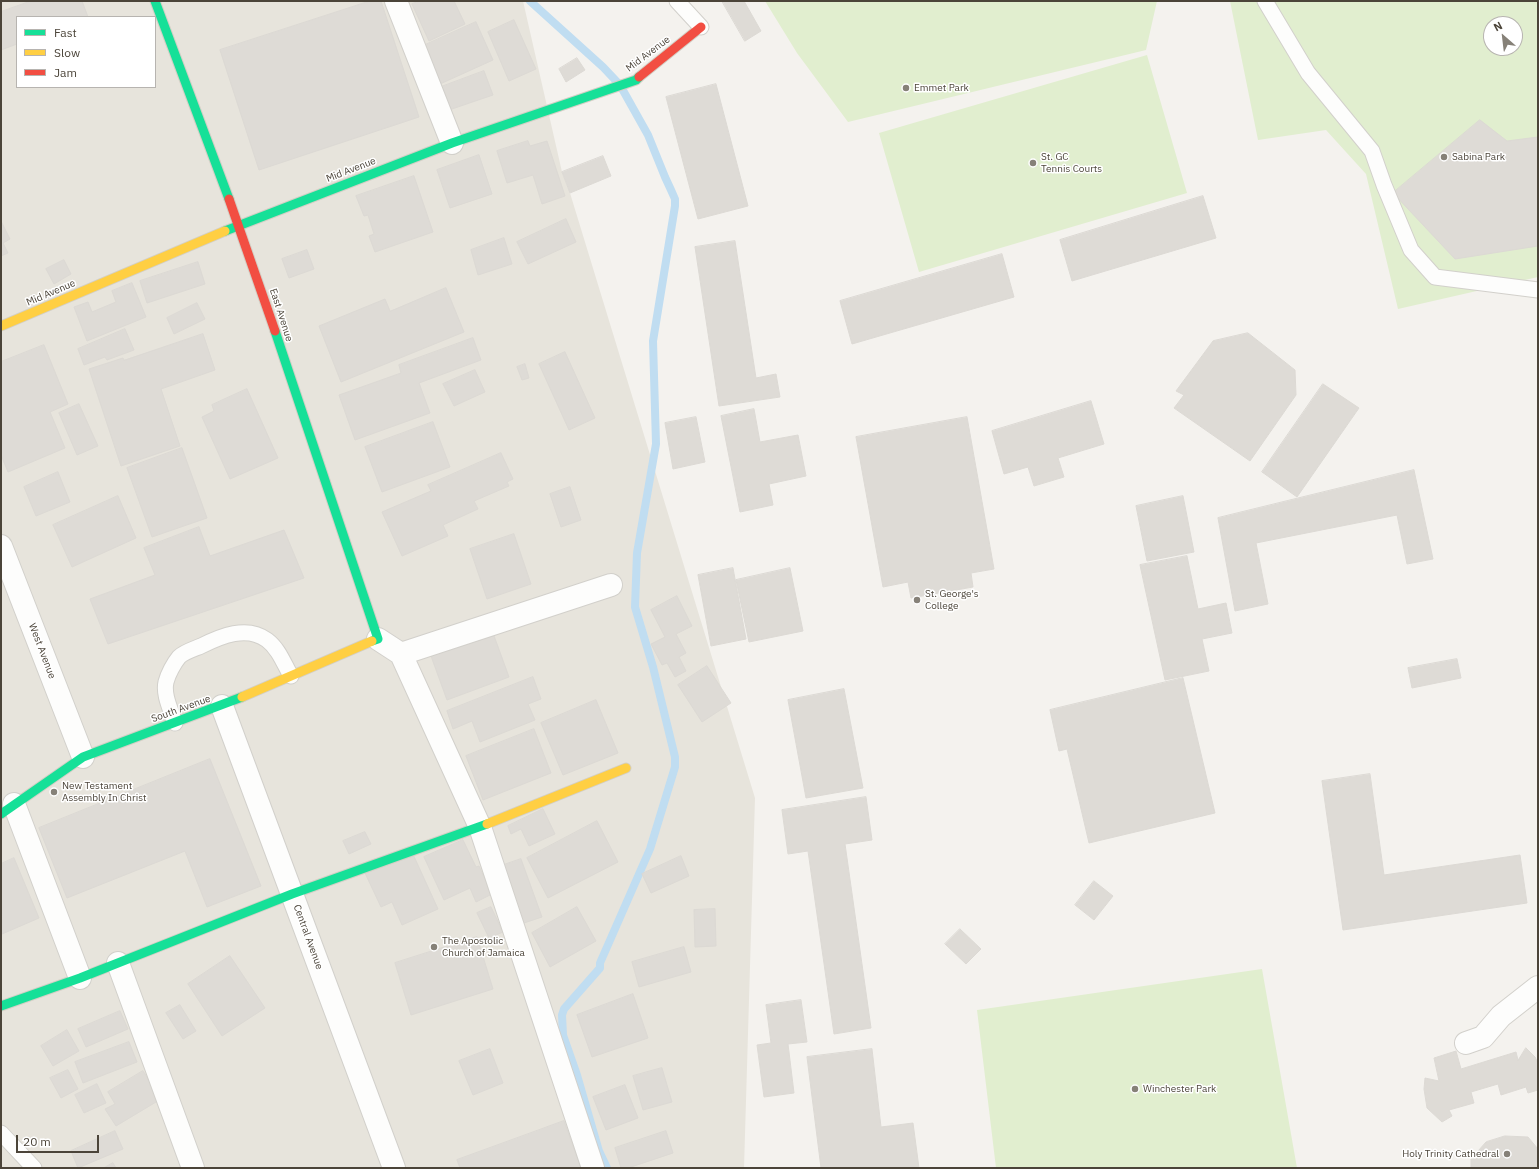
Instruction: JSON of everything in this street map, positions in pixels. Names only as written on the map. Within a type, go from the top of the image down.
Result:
[{"type":"street","name":"East Avenue","points":[[155,1],[240,225],[378,639]]},
{"type":"street","points":[[396,1],[452,143]]},
{"type":"street","name":"Mid Avenue","points":[[1,326],[240,225],[452,143],[636,80],[701,27]]},
{"type":"street","name":"West Avenue","points":[[1,546],[83,757]]},
{"type":"street","points":[[401,654],[610,586]]},
{"type":"street","points":[[378,639],[401,654],[480,827],[593,1168]]},
{"type":"street","name":"South Avenue","points":[[7,809],[83,757],[222,706],[378,639]]},
{"type":"street","name":"Central Avenue","points":[[222,706],[394,1168]]},
{"type":"street","points":[[1,1006],[80,978],[292,894],[480,827],[626,768]]},
{"type":"street","points":[[7,809],[80,978]]},
{"type":"street","points":[[118,963],[193,1168]]},
{"type":"street","points":[[1466,1043],[1482,1038],[1501,1016],[1538,987]]},
{"type":"lane","points":[[677,1],[701,27]]},
{"type":"lane","points":[[1265,1],[1308,73],[1372,151],[1384,185],[1411,250],[1435,277],[1538,290]]},
{"type":"lane","points":[[175,723],[166,694],[166,682],[171,670],[180,657],[221,636],[241,633],[256,634],[268,641],[277,650],[291,676]]},
{"type":"lane","points":[[1,1133],[34,1168]]},
{"type":"shaded area","points":[[1,1],[523,1],[562,172],[570,193],[755,798],[744,1168],[1,1168]]},
{"type":"green space","name":"Emmet Park","points":[[765,1],[1157,1],[1146,50],[848,122],[797,53]]},
{"type":"green space","name":"Sabina Park","points":[[1230,1],[1538,1],[1538,277],[1398,309],[1366,174],[1326,130],[1258,140]]},
{"type":"green space","name":"St. GC Tennis Courts","points":[[1147,55],[1187,193],[919,272],[879,133]]},
{"type":"green space","name":"Winchester Park","points":[[1262,969],[1297,1168],[996,1168],[977,1010]]},
{"type":"building","points":[[31,1],[82,1],[88,16],[16,16],[16,44],[1,50],[1,12]]},
{"type":"building","points":[[370,1],[381,1],[419,117],[259,170],[220,50]]},
{"type":"building","points":[[420,1],[454,1],[465,24],[429,41],[412,4]]},
{"type":"building","points":[[722,1],[744,1],[761,31],[745,41]]},
{"type":"building","points":[[514,20],[536,69],[509,81],[488,32]]},
{"type":"building","points":[[476,22],[493,60],[440,84],[423,46]]},
{"type":"building","points":[[577,58],[585,70],[566,82],[559,69]]},
{"type":"building","points":[[484,71],[493,95],[449,110],[441,87]]},
{"type":"building","points":[[716,84],[748,206],[698,219],[666,97]]},
{"type":"building","points":[[1480,120],[1507,141],[1538,137],[1538,246],[1455,259],[1393,193]]},
{"type":"building","points":[[528,141],[530,146],[547,141],[565,196],[542,204],[533,175],[507,183],[497,151]]},
{"type":"building","points":[[479,155],[492,194],[450,208],[437,170]]},
{"type":"building","points":[[603,156],[611,176],[570,193],[562,172]]},
{"type":"building","points":[[414,176],[433,232],[375,252],[369,236],[374,234],[368,215],[364,216],[356,196]]},
{"type":"building","points":[[1203,196],[1216,238],[1072,281],[1060,240]]},
{"type":"building","points":[[566,219],[576,242],[528,264],[517,242]]},
{"type":"building","points":[[1,221],[10,239],[3,243],[8,253],[1,256]]},
{"type":"building","points":[[504,238],[512,264],[478,275],[471,250]]},
{"type":"building","points":[[735,241],[756,378],[776,374],[780,397],[719,406],[695,247]]},
{"type":"building","points":[[307,250],[314,269],[289,278],[282,259]]},
{"type":"building","points":[[1002,254],[1014,297],[852,344],[840,301]]},
{"type":"building","points":[[64,260],[71,274],[54,284],[46,269]]},
{"type":"building","points":[[198,262],[205,284],[147,303],[140,281]]},
{"type":"building","points":[[132,283],[146,317],[87,341],[74,307],[88,302],[92,312],[116,302],[112,291]]},
{"type":"building","points":[[446,288],[464,332],[341,382],[319,326],[385,299],[390,311]]},
{"type":"building","points":[[197,303],[205,319],[174,334],[167,318]]},
{"type":"building","points":[[125,329],[134,350],[107,360],[105,357],[84,365],[78,349]]},
{"type":"building","points":[[1248,333],[1295,370],[1296,395],[1250,461],[1174,408],[1184,395],[1176,391],[1213,341]]},
{"type":"building","points":[[203,334],[215,370],[161,389],[180,446],[121,466],[89,369],[123,358],[124,360]]},
{"type":"building","points":[[473,338],[481,360],[419,383],[430,413],[355,440],[339,395],[401,373],[399,365]]},
{"type":"building","points":[[44,345],[68,404],[50,412],[65,448],[8,472],[1,455],[1,362]]},
{"type":"building","points":[[565,352],[595,418],[569,430],[539,364]]},
{"type":"building","points":[[525,364],[529,378],[522,380],[517,367]]},
{"type":"building","points":[[475,370],[485,392],[454,406],[443,384]]},
{"type":"building","points":[[1323,384],[1359,408],[1297,497],[1262,472]]},
{"type":"building","points":[[247,389],[278,458],[230,479],[202,417],[214,411],[212,405]]},
{"type":"building","points":[[1091,401],[1104,444],[1058,458],[1064,477],[1034,486],[1028,467],[1004,474],[992,431]]},
{"type":"building","points":[[79,404],[98,446],[77,455],[59,413]]},
{"type":"building","points":[[754,409],[760,442],[798,435],[806,476],[769,484],[773,505],[740,512],[721,416]]},
{"type":"building","points":[[696,417],[705,462],[673,469],[665,423]]},
{"type":"building","points":[[967,417],[994,569],[971,573],[973,587],[911,598],[908,582],[883,587],[856,437]]},
{"type":"building","points":[[433,422],[450,467],[382,492],[365,447]]},
{"type":"building","points":[[182,448],[207,518],[152,537],[127,468]]},
{"type":"building","points":[[501,453],[513,479],[507,482],[509,486],[474,501],[478,509],[443,525],[448,536],[402,556],[382,512],[431,491],[428,485]]},
{"type":"building","points":[[1414,470],[1433,559],[1407,564],[1397,515],[1256,543],[1268,604],[1235,611],[1218,518]]},
{"type":"building","points":[[58,472],[70,502],[36,516],[24,487]]},
{"type":"building","points":[[570,487],[581,520],[561,527],[550,494]]},
{"type":"building","points":[[118,496],[136,538],[72,567],[53,525]]},
{"type":"building","points":[[1183,496],[1194,552],[1147,561],[1136,506]]},
{"type":"building","points":[[199,527],[210,556],[284,530],[304,578],[108,644],[90,599],[155,575],[144,548]]},
{"type":"building","points":[[514,534],[531,584],[487,599],[470,549]]},
{"type":"building","points":[[1187,556],[1198,609],[1226,603],[1232,633],[1202,639],[1209,671],[1165,680],[1140,565]]},
{"type":"building","points":[[733,568],[746,639],[711,646],[698,575]]},
{"type":"building","points":[[790,568],[803,631],[749,642],[736,580]]},
{"type":"building","points":[[677,596],[692,626],[676,634],[686,653],[679,657],[686,671],[675,677],[667,663],[662,665],[651,644],[665,637],[651,610]]},
{"type":"building","points":[[493,633],[509,677],[447,700],[431,656]]},
{"type":"building","points":[[1457,659],[1461,678],[1412,688],[1408,668]]},
{"type":"building","points":[[707,666],[731,703],[702,722],[678,685]]},
{"type":"building","points":[[533,677],[541,699],[528,704],[535,720],[480,742],[472,721],[453,729],[447,711]]},
{"type":"building","points":[[1183,678],[1215,813],[1089,843],[1067,749],[1059,751],[1050,710]]},
{"type":"building","points":[[844,689],[863,788],[806,798],[788,700]]},
{"type":"building","points":[[596,700],[618,753],[563,775],[541,723]]},
{"type":"building","points":[[534,729],[551,773],[483,800],[466,756]]},
{"type":"building","points":[[210,759],[261,886],[207,907],[185,851],[67,898],[39,828]]},
{"type":"building","points":[[1370,774],[1384,875],[1520,855],[1527,903],[1343,930],[1322,781]]},
{"type":"building","points":[[866,797],[872,840],[845,844],[871,1028],[834,1034],[808,851],[788,854],[782,810]]},
{"type":"building","points":[[543,809],[555,834],[529,846],[521,829],[511,834],[508,826]]},
{"type":"building","points":[[597,821],[618,862],[548,898],[527,858]]},
{"type":"building","points":[[365,832],[371,844],[349,854],[343,841]]},
{"type":"building","points":[[463,840],[476,867],[479,866],[492,894],[476,902],[470,888],[444,900],[424,857]]},
{"type":"building","points":[[412,852],[438,909],[402,925],[392,902],[381,907],[365,873]]},
{"type":"building","points":[[681,856],[689,876],[651,893],[642,874]]},
{"type":"building","points":[[14,858],[39,918],[2,934],[1,864]]},
{"type":"building","points":[[521,859],[542,917],[518,925],[498,867]]},
{"type":"building","points":[[1094,881],[1113,896],[1094,920],[1075,905]]},
{"type":"building","points":[[491,907],[503,932],[489,938],[477,913]]},
{"type":"building","points":[[577,907],[596,941],[550,967],[532,933]]},
{"type":"building","points":[[715,909],[716,946],[695,947],[694,910]]},
{"type":"building","points":[[960,929],[981,949],[966,964],[945,944]]},
{"type":"building","points":[[477,937],[493,989],[411,1015],[395,963]]},
{"type":"building","points":[[684,947],[691,972],[639,987],[632,962]]},
{"type":"building","points":[[230,956],[265,1008],[222,1036],[188,984]]},
{"type":"building","points":[[633,994],[648,1038],[592,1057],[577,1015]]},
{"type":"building","points":[[801,1000],[807,1042],[788,1044],[794,1093],[764,1097],[757,1045],[771,1043],[766,1005]]},
{"type":"building","points":[[180,1005],[196,1031],[183,1039],[166,1013]]},
{"type":"building","points":[[120,1011],[128,1029],[86,1047],[78,1029]]},
{"type":"building","points":[[67,1030],[79,1051],[53,1066],[41,1046]]},
{"type":"building","points":[[129,1042],[137,1062],[83,1083],[75,1062]]},
{"type":"building","points":[[1526,1048],[1535,1057],[1538,1063],[1538,1090],[1528,1093],[1526,1087],[1501,1095],[1498,1084],[1471,1092],[1474,1103],[1449,1110],[1452,1116],[1442,1122],[1427,1108],[1424,1089],[1425,1078],[1439,1081],[1434,1058],[1456,1051],[1461,1069],[1516,1052],[1518,1060]]},
{"type":"building","points":[[490,1049],[503,1083],[473,1095],[459,1061]]},
{"type":"building","points":[[872,1049],[881,1127],[913,1123],[919,1168],[821,1168],[807,1057]]},
{"type":"building","points":[[662,1068],[672,1102],[643,1110],[633,1076]]},
{"type":"building","points":[[68,1070],[78,1089],[61,1098],[50,1078]]},
{"type":"building","points":[[143,1071],[161,1099],[116,1126],[105,1109],[115,1104],[108,1092]]},
{"type":"building","points":[[97,1084],[106,1103],[84,1113],[75,1095]]},
{"type":"building","points":[[625,1085],[638,1118],[606,1130],[593,1097]]},
{"type":"building","points":[[564,1121],[581,1168],[460,1168],[457,1160]]},
{"type":"building","points":[[115,1131],[123,1149],[78,1168],[71,1151]]},
{"type":"building","points":[[666,1131],[673,1153],[628,1168],[621,1168],[615,1148]]},
{"type":"building","name":"Holy Trinity Cathedral","points":[[1505,1136],[1528,1137],[1538,1149],[1538,1168],[1471,1168],[1471,1159],[1486,1142]]},
{"type":"building","points":[[113,1163],[116,1168],[104,1168]]},
{"type":"waterway","points":[[530,1],[603,67],[620,85],[648,135],[675,199],[653,341],[656,444],[637,553],[635,607],[653,667],[675,757],[675,767],[650,849],[600,963],[600,968],[564,1009],[562,1015],[563,1035],[577,1075],[599,1151],[607,1168]]},
{"type":"traffic: fast","points":[[155,1],[229,199]]},
{"type":"traffic: fast","points":[[225,231],[452,143],[636,80],[639,77]]},
{"type":"traffic: fast","points":[[275,331],[378,639],[372,641]]},
{"type":"traffic: fast","points":[[1,814],[83,757],[242,697]]},
{"type":"traffic: fast","points":[[1,1006],[80,978],[292,894],[487,824]]},
{"type":"traffic: slow","points":[[1,326],[225,231]]},
{"type":"traffic: slow","points":[[242,697],[372,641]]},
{"type":"traffic: slow","points":[[487,824],[626,768]]},
{"type":"traffic: jam","points":[[639,77],[701,27]]},
{"type":"traffic: jam","points":[[229,199],[275,331]]},
{"type":"place","name":"Emmet Park","points":[[906,88]]},
{"type":"place","name":"Sabina Park","points":[[1444,157]]},
{"type":"place","name":"St. GC Tennis Courts","points":[[1033,163]]},
{"type":"place","name":"St. George's College","points":[[917,600]]},
{"type":"place","name":"New Testament Assembly In Christ","points":[[54,792]]},
{"type":"place","name":"The Apostolic Church of Jamaica","points":[[434,947]]},
{"type":"place","name":"Winchester Park","points":[[1135,1089]]},
{"type":"place","name":"Holy Trinity Cathedral","points":[[1507,1154]]}]
